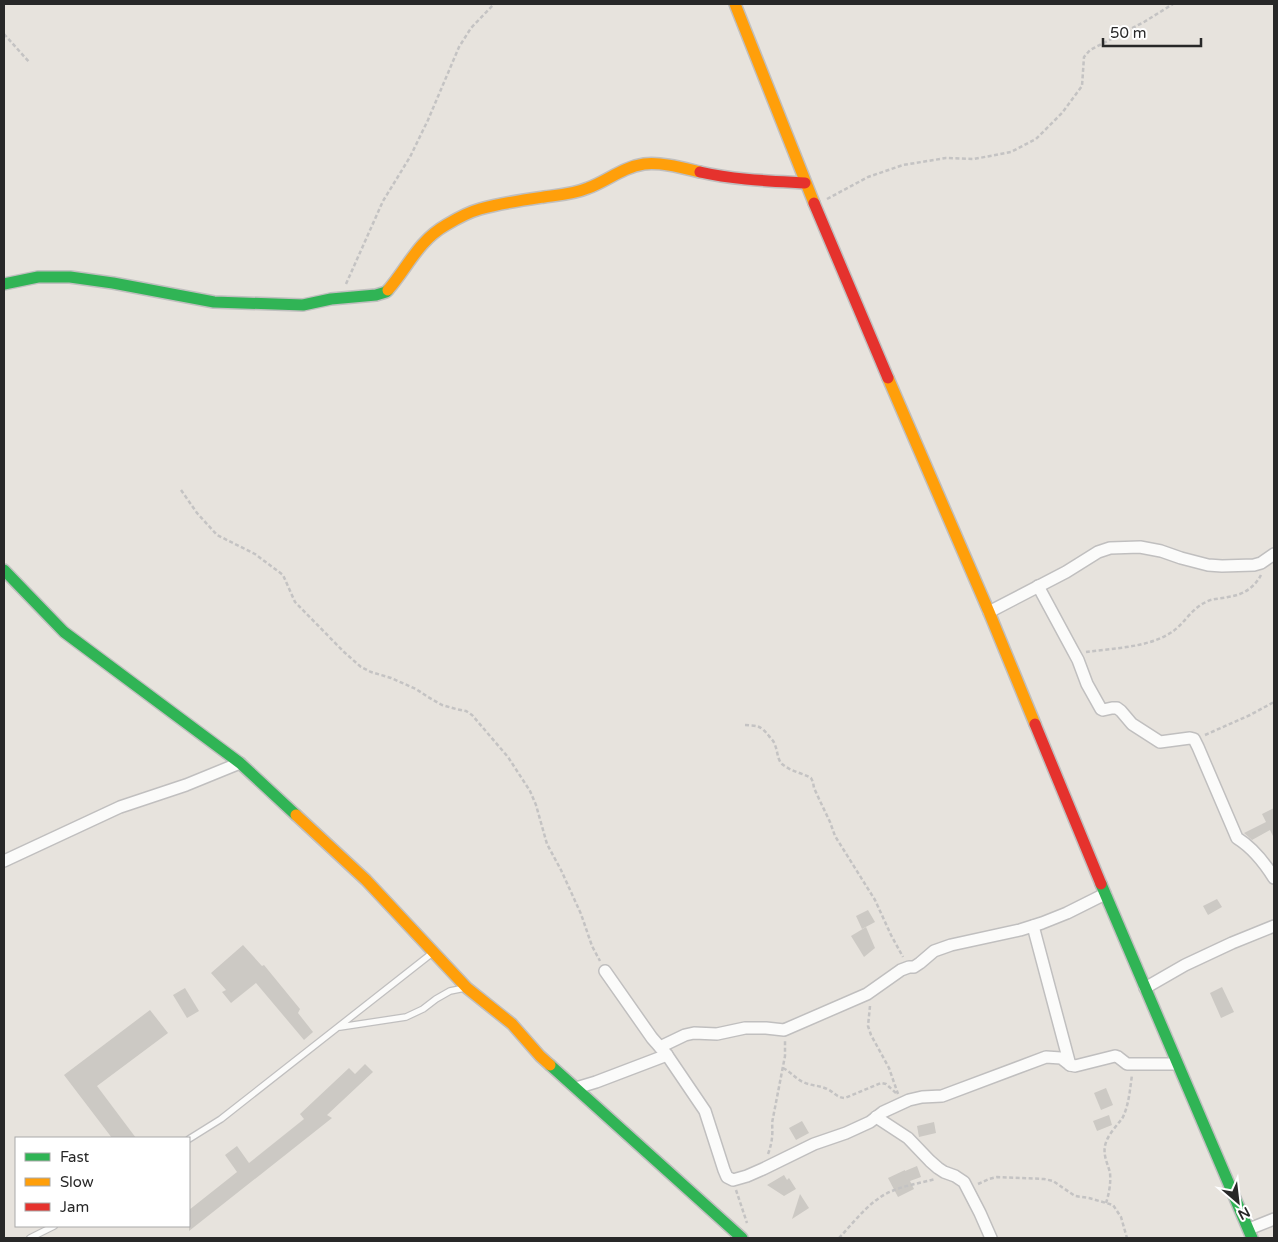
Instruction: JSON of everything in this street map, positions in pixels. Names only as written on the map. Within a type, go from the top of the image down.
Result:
[{"type":"street","points":[[735,4],[805,183],[989,612],[1105,894],[1250,1234],[1274,1219]]},
{"type":"street","points":[[4,284],[38,277],[70,277],[214,302],[303,305],[386,292],[396,281],[415,252],[430,236],[445,225],[479,209],[572,193],[589,188],[628,168],[644,164],[659,164],[744,180],[805,183]]},
{"type":"street","points":[[989,612],[1066,572],[1098,552],[1110,548],[1147,548],[1208,565],[1222,566],[1254,565],[1270,557]]},
{"type":"street","points":[[4,570],[64,632],[240,763],[366,880],[467,988],[512,1024],[540,1056],[591,1102],[745,1234]]},
{"type":"street","points":[[1038,586],[1075,654],[1087,684],[1101,709],[1117,708],[1132,724],[1160,742],[1190,738],[1194,740],[1236,838],[1247,844],[1268,868],[1274,878]]},
{"type":"street","points":[[4,861],[120,808],[186,785],[240,763]]},
{"type":"street","points":[[576,1088],[596,1082],[663,1051],[685,1035],[694,1033],[717,1034],[745,1028],[784,1030],[843,1006],[870,992],[901,970],[920,964],[934,951],[951,945],[1033,926],[1067,913],[1105,894]]},
{"type":"street","points":[[1033,926],[1070,1065]]},
{"type":"street","points":[[1145,988],[1232,943],[1274,926]]},
{"type":"street","points":[[605,971],[705,1111],[724,1170],[727,1176],[733,1180],[748,1176],[814,1144],[846,1133],[909,1100],[942,1096],[1046,1057],[1061,1058],[1070,1065],[1075,1066],[1115,1056],[1128,1064],[1177,1064]]},
{"type":"street","points":[[591,1102],[596,1082]]},
{"type":"street","points":[[876,1117],[908,1138],[930,1161],[944,1172],[964,1182],[991,1238]]},
{"type":"lane","points":[[190,1138],[221,1119],[433,952]]},
{"type":"lane","points":[[337,1027],[406,1017],[450,992],[467,988]]},
{"type":"lane","points":[[30,1238],[52,1227]]},
{"type":"path","points":[[339,299],[383,201],[410,157],[428,120],[460,46],[472,28],[494,4]]},
{"type":"path","points":[[815,206],[868,178],[903,165],[946,158],[974,160],[1011,152],[1036,139],[1062,113],[1082,86],[1084,57],[1090,50],[1174,4]]},
{"type":"path","points":[[4,34],[30,63]]},
{"type":"path","points":[[181,490],[197,514],[217,535],[255,554],[283,575],[296,602],[344,652],[361,666],[371,672],[416,688],[442,705],[466,711],[482,726],[508,756],[530,791],[547,844],[561,870],[581,914],[592,946],[605,971]]},
{"type":"path","points":[[1075,654],[1138,645],[1170,633],[1202,604],[1215,599],[1238,596],[1251,589],[1260,578],[1270,557]]},
{"type":"path","points":[[1194,740],[1274,702]]},
{"type":"path","points":[[745,725],[764,729],[773,740],[780,762],[786,767],[811,778],[835,836],[874,900],[908,967]]},
{"type":"path","points":[[783,1068],[800,1081],[825,1088],[841,1098],[881,1083],[886,1084],[898,1095],[889,1068],[868,1026],[870,992]]},
{"type":"path","points":[[763,1169],[765,1159],[772,1144],[772,1123],[785,1056],[786,1040],[784,1030]]},
{"type":"path","points":[[1106,1204],[1110,1174],[1104,1146],[1122,1118],[1126,1108],[1134,1064]]},
{"type":"path","points":[[839,1238],[868,1206],[891,1191],[951,1174]]},
{"type":"path","points":[[964,1182],[980,1183],[997,1177],[1053,1181],[1075,1196],[1113,1205],[1122,1216],[1127,1238]]},
{"type":"path","points":[[733,1180],[745,1234]]},
{"type":"building","points":[[1274,808],[1274,838],[1270,830],[1252,840],[1244,833],[1266,822],[1262,814]]},
{"type":"building","points":[[1217,899],[1222,907],[1208,915],[1203,906]]},
{"type":"building","points":[[868,910],[875,922],[862,929],[856,916]]},
{"type":"building","points":[[866,927],[875,948],[864,957],[851,936]]},
{"type":"building","points":[[243,945],[262,966],[264,965],[300,1009],[298,1013],[313,1032],[304,1040],[256,983],[231,1003],[222,992],[226,990],[211,973]]},
{"type":"building","points":[[1222,987],[1234,1012],[1221,1018],[1210,993]]},
{"type":"building","points":[[185,988],[199,1011],[187,1018],[173,995]]},
{"type":"building","points":[[150,1010],[168,1033],[97,1086],[135,1137],[111,1137],[64,1075]]},
{"type":"building","points":[[365,1064],[373,1072],[327,1115],[332,1118],[189,1231],[190,1209],[237,1172],[225,1155],[237,1146],[249,1163],[304,1119],[300,1114],[349,1068],[355,1074]]},
{"type":"building","points":[[1106,1088],[1113,1105],[1101,1110],[1094,1093]]},
{"type":"building","points":[[1109,1115],[1112,1125],[1097,1131],[1093,1121]]},
{"type":"building","points":[[802,1121],[809,1133],[796,1140],[789,1128]]},
{"type":"building","points":[[934,1122],[936,1133],[919,1137],[917,1126]]},
{"type":"building","points":[[917,1166],[921,1177],[910,1181],[914,1189],[898,1197],[888,1178]]},
{"type":"building","points":[[784,1175],[787,1180],[789,1178],[796,1189],[784,1196],[767,1185]]},
{"type":"building","points":[[800,1194],[809,1208],[792,1219]]},
{"type":"traffic: fast","points":[[4,284],[38,277],[70,277],[214,302],[303,305],[331,299],[376,295],[388,290]]},
{"type":"traffic: fast","points":[[4,570],[64,632],[240,763],[296,815]]},
{"type":"traffic: fast","points":[[1101,884],[1252,1238]]},
{"type":"traffic: fast","points":[[550,1065],[742,1238]]},
{"type":"traffic: slow","points":[[735,4],[814,203]]},
{"type":"traffic: slow","points":[[388,290],[414,255],[436,231],[471,212],[504,203],[577,192],[629,168],[644,164],[680,167],[700,172]]},
{"type":"traffic: slow","points":[[888,378],[1035,724]]},
{"type":"traffic: slow","points":[[296,815],[366,880],[467,988],[512,1024],[550,1065]]},
{"type":"traffic: jam","points":[[700,172],[766,181],[805,183]]},
{"type":"traffic: jam","points":[[814,203],[888,378]]},
{"type":"traffic: jam","points":[[1035,724],[1101,884]]}]
